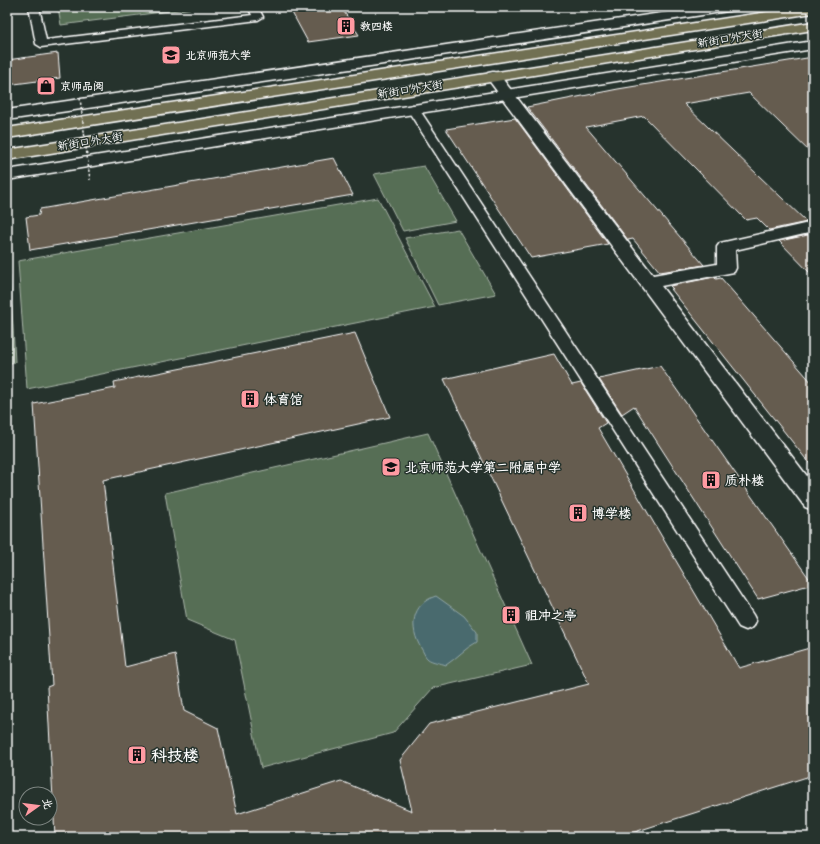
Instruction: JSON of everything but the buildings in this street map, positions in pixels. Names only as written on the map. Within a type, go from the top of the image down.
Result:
[{"type":"main road","name":"新街口外大街","points":[[7,133],[813,9]]},
{"type":"main road","name":"新街口外大街","points":[[7,155],[493,76],[813,26]]},
{"type":"street","points":[[7,115],[377,61],[728,7]]},
{"type":"street","points":[[7,175],[813,45]]},
{"type":"street","points":[[493,76],[650,282],[813,501]]},
{"type":"street","points":[[650,282],[727,268],[726,247],[813,227]]},
{"type":"lane","points":[[34,7],[41,44],[258,17],[253,7]]},
{"type":"lane","points":[[413,109],[746,621]]},
{"type":"path","points":[[80,98],[90,180]]},
{"type":"green space","points":[[58,7],[201,7],[61,25]]},
{"type":"green space","points":[[424,166],[456,221],[403,231],[374,174]]},
{"type":"green space","points":[[378,198],[435,307],[27,389],[18,261]]},
{"type":"green space","points":[[458,229],[496,294],[438,305],[405,238]]},
{"type":"green space","points":[[10,276],[15,362],[7,364],[7,277]]},
{"type":"green space","points":[[428,433],[532,665],[433,688],[393,733],[261,768],[235,640],[187,620],[165,493]]},
{"type":"water","points":[[436,596],[464,616],[477,632],[477,642],[446,665],[427,658],[417,640],[415,633],[414,625],[417,611],[421,605]]},
{"type":"place","name":"教四楼","points":[[346,26]]},
{"type":"place","name":"北京师范大学","points":[[171,55]]},
{"type":"place","name":"京师品阅","points":[[46,86]]},
{"type":"place","name":"体育馆","points":[[250,399]]},
{"type":"place","name":"北京师范大学第二附属中学","points":[[391,467]]},
{"type":"place","name":"质朴楼","points":[[711,480]]},
{"type":"place","name":"博学楼","points":[[578,513]]},
{"type":"place","name":"祖冲之亭","points":[[511,615]]},
{"type":"place","name":"科技楼","points":[[137,755]]}]
